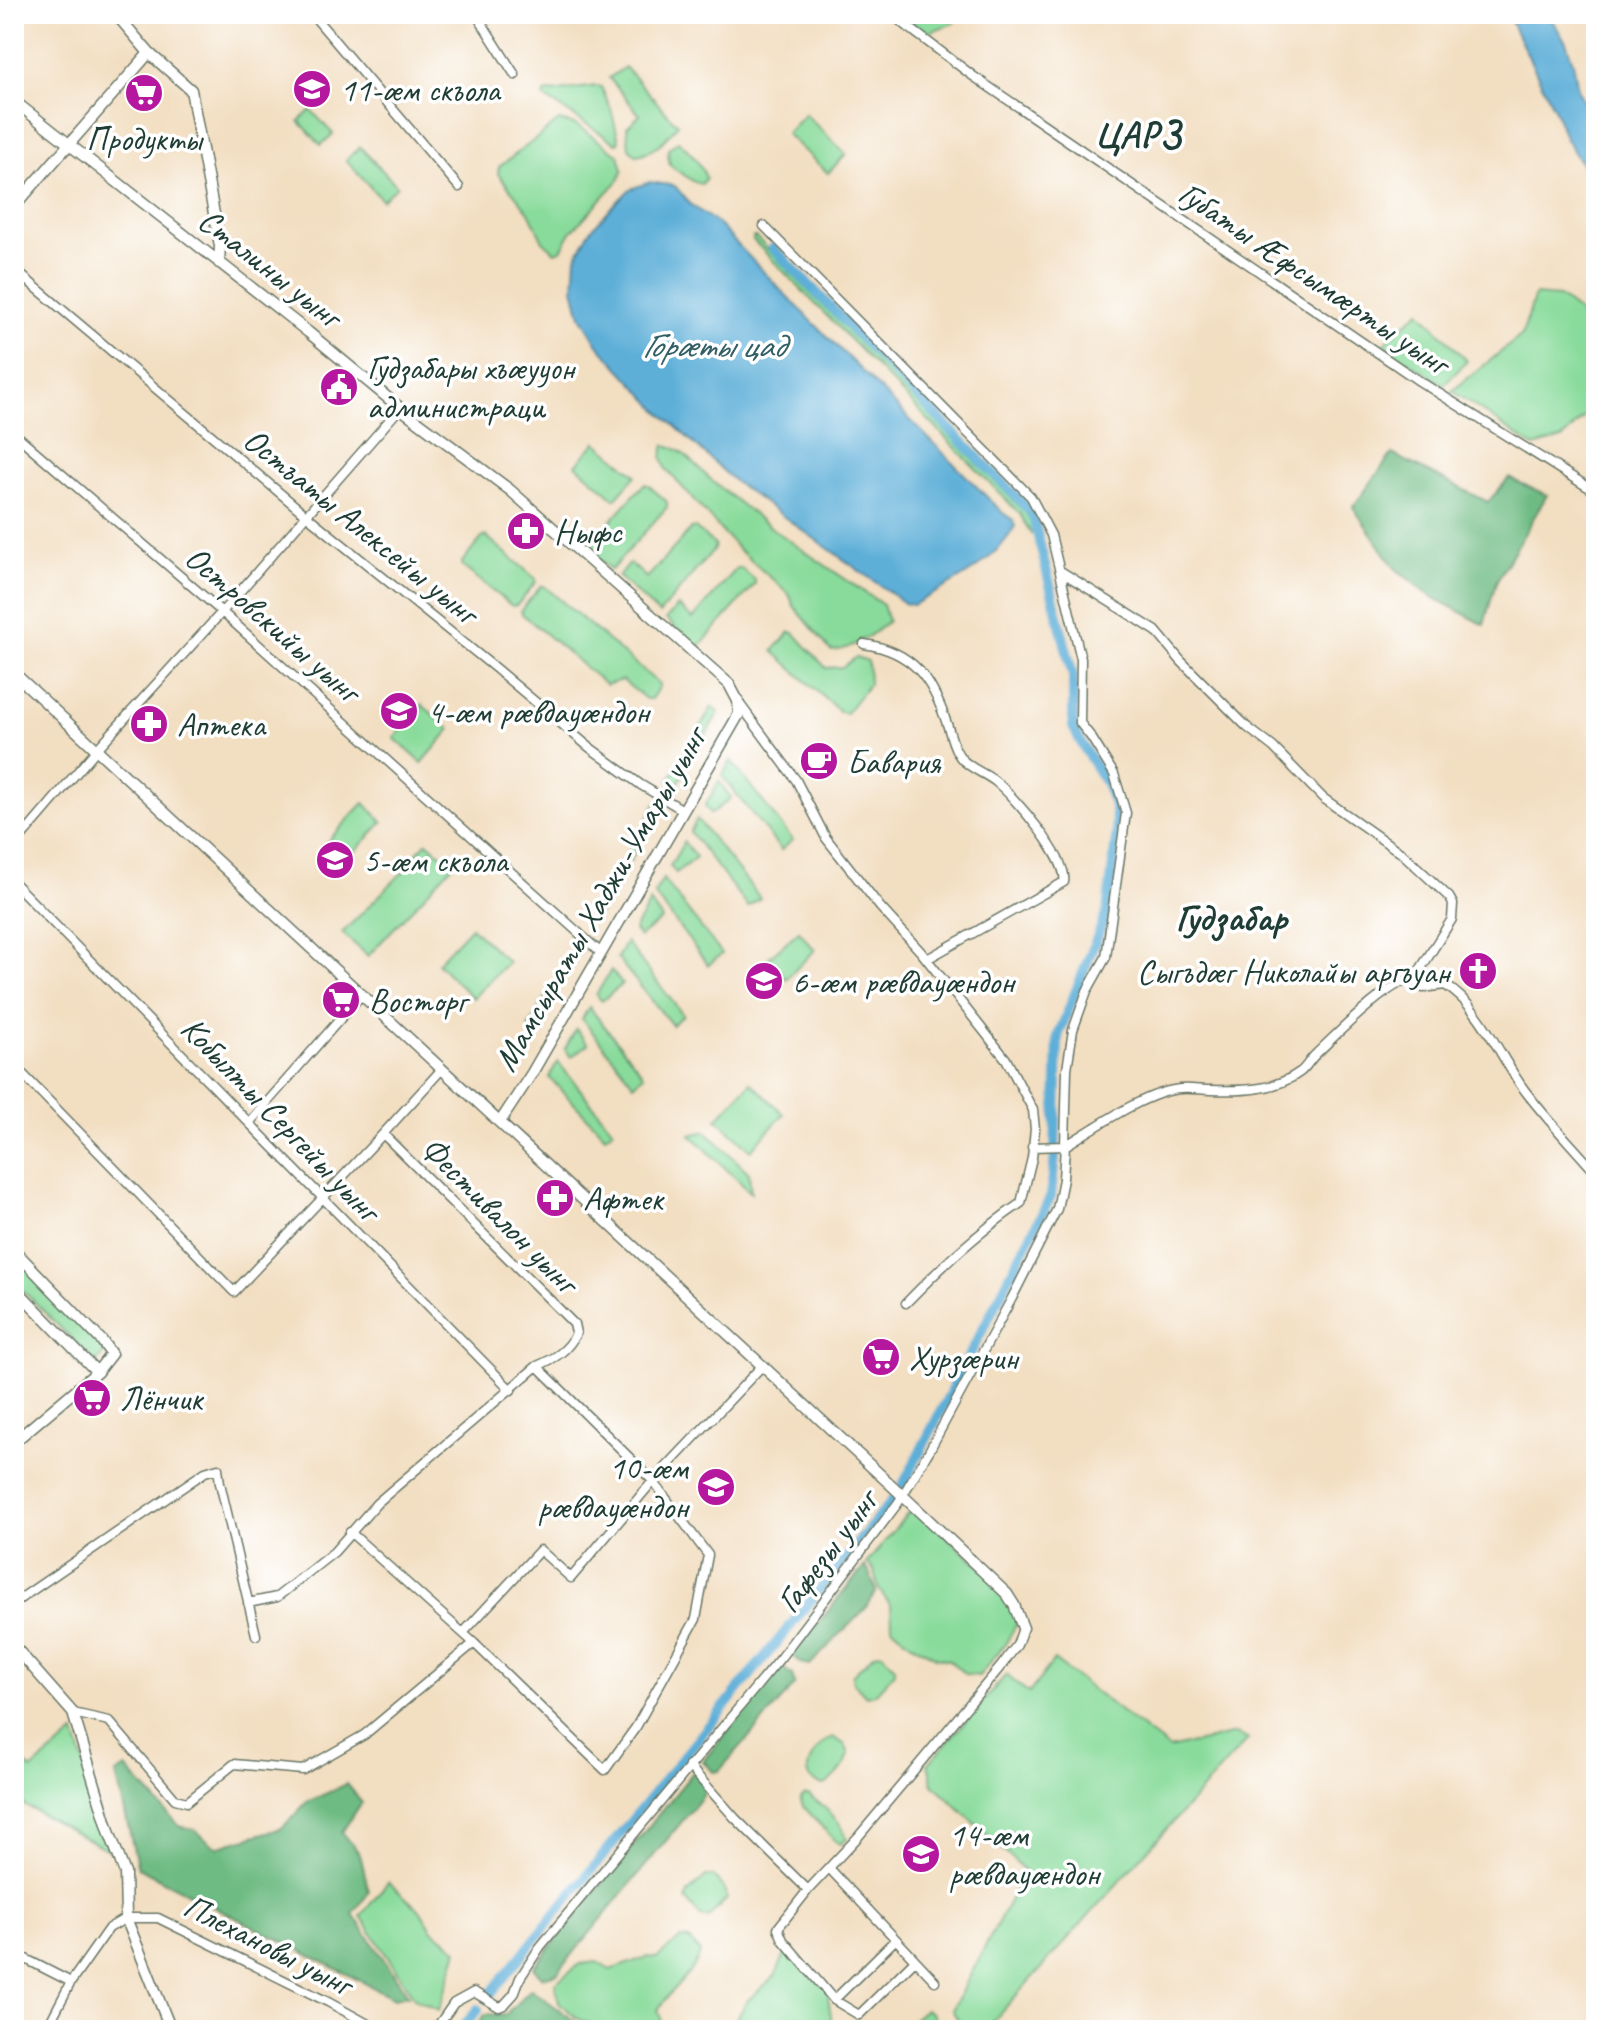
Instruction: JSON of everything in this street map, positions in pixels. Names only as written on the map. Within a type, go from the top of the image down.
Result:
[{"type":"street","points":[[116,14],[149,53],[191,90],[220,246],[219,263]]},
{"type":"street","points":[[312,14],[459,187]]},
{"type":"street","points":[[476,14],[515,75]]},
{"type":"street","name":"Губаты Æфсымæрты уынг","points":[[891,14],[973,76],[1406,372],[1596,492]]},
{"type":"street","points":[[14,207],[149,53]]},
{"type":"street","name":"Сталины уынг","points":[[14,101],[400,408],[508,489],[729,684],[738,701]]},
{"type":"street","points":[[14,673],[902,1495],[1012,1298],[1057,1209],[1063,1179],[1067,1069],[1073,1030],[1087,991],[1106,957],[1126,813],[1114,774],[1080,723],[1081,659],[1051,535],[1031,497],[764,226]]},
{"type":"street","name":"Остъаты Алексейы уынг","points":[[14,269],[306,515],[589,747],[641,785],[683,810]]},
{"type":"street","points":[[14,846],[400,408]]},
{"type":"street","name":"Островскийы уынг","points":[[14,433],[222,612],[601,953]]},
{"type":"street","points":[[1036,1147],[1062,1146],[1142,1100],[1178,1088],[1260,1088],[1284,1081],[1302,1071],[1314,1055],[1360,1011],[1396,986],[1413,981],[1452,919],[1453,904],[1404,855],[1323,798],[1181,661],[1156,631],[1061,572]]},
{"type":"street","points":[[864,644],[900,654],[927,680],[935,691],[957,754],[1006,791],[1046,840],[1065,875],[1064,882],[927,959]]},
{"type":"street","points":[[738,701],[796,780],[826,838],[1006,1059],[1033,1110],[1036,1147],[1021,1203],[972,1239],[906,1303]]},
{"type":"street","name":"Мамсыраты Хаджи-Умары уынг","points":[[500,1122],[532,1073],[739,714],[738,701]]},
{"type":"street","name":"Кобылты Сергейы уынг","points":[[14,883],[511,1390]]},
{"type":"street","points":[[1413,981],[1423,988],[1445,985],[1457,993],[1494,1040],[1523,1088],[1596,1173]]},
{"type":"street","points":[[249,1123],[362,994]]},
{"type":"street","points":[[14,1065],[234,1292],[442,1069]]},
{"type":"street","name":"Фестивалон уынг","points":[[383,1134],[574,1324],[576,1333],[572,1342],[556,1358],[537,1366]]},
{"type":"street","points":[[14,1250],[111,1354],[97,1372],[14,1442]]},
{"type":"street","points":[[14,1287],[97,1372]]},
{"type":"street","points":[[248,1603],[277,1597],[334,1552],[350,1532],[377,1503],[537,1366],[653,1481],[708,1555],[696,1619],[636,1727],[605,1770],[474,1643],[350,1532]]},
{"type":"street","points":[[463,1633],[540,1550],[571,1578],[653,1481],[762,1366]]},
{"type":"street","points":[[14,1603],[205,1472],[218,1468],[256,1635]]},
{"type":"street","name":"Гафезы уынг","points":[[435,2030],[454,2003],[474,1992],[499,2007],[514,1994],[520,1978],[540,1947],[781,1657],[902,1495],[1007,1594],[1023,1628],[1017,1645],[1002,1665],[778,1928],[783,1940],[834,2000]]},
{"type":"street","points":[[73,1713],[109,1721],[175,1799],[187,1802],[234,1764],[303,1770],[364,1735],[474,1643]]},
{"type":"street","points":[[14,1646],[73,1713],[125,1873],[126,1918],[171,2030]]},
{"type":"street","points":[[689,1766],[735,1818],[808,1890]]},
{"type":"street","points":[[829,1868],[935,1981]]},
{"type":"street","points":[[46,2030],[71,1982],[109,1928],[126,1918]]},
{"type":"street","name":"Плехановы уынг","points":[[126,1918],[158,1918],[379,2030]]},
{"type":"street","points":[[895,1940],[834,2000],[859,2015],[915,1960]]},
{"type":"street","points":[[14,1953],[71,1982]]},
{"type":"green space","points":[[901,14],[950,14],[956,17],[954,23],[926,33]]},
{"type":"green space","points":[[625,67],[678,124],[655,148],[636,155],[629,148],[627,127],[640,115],[609,78]]},
{"type":"green space","points":[[601,87],[611,109],[619,141],[616,143],[544,97],[545,93]]},
{"type":"green space","points":[[311,110],[333,134],[321,145],[299,121]]},
{"type":"green space","points":[[805,114],[846,154],[828,173],[786,134]]},
{"type":"green space","points":[[559,121],[576,125],[619,155],[623,170],[619,180],[571,232],[561,250],[555,252],[543,241],[529,212],[498,174],[499,167]]},
{"type":"green space","points":[[678,141],[701,167],[706,178],[702,184],[671,165],[668,149]]},
{"type":"green space","points":[[360,147],[397,186],[382,200],[346,160]]},
{"type":"green space","points":[[753,237],[1026,513],[1034,533],[1031,534],[1020,514]]},
{"type":"green space","points":[[1535,295],[1559,297],[1596,325],[1596,405],[1562,439],[1534,447],[1452,391],[1522,335]]},
{"type":"green space","points":[[1420,311],[1467,361],[1444,385],[1384,343]]},
{"type":"green space","points":[[596,442],[636,475],[615,499],[576,465]]},
{"type":"green space","points":[[665,445],[683,453],[729,495],[772,528],[883,605],[888,621],[854,645],[831,651],[794,606],[789,594],[737,548],[666,469],[662,457]]},
{"type":"green space","points":[[1392,454],[1488,502],[1509,478],[1547,495],[1496,582],[1484,625],[1429,595],[1395,568],[1353,507]]},
{"type":"green space","points":[[644,484],[667,502],[667,507],[611,570],[587,547]]},
{"type":"green space","points":[[692,528],[715,545],[714,549],[659,614],[618,576],[630,563],[647,578]]},
{"type":"green space","points":[[486,536],[536,579],[517,605],[512,606],[463,567],[462,562]]},
{"type":"green space","points":[[737,568],[755,580],[755,584],[697,649],[666,619],[678,606],[693,619]]},
{"type":"green space","points":[[541,586],[659,684],[651,699],[646,699],[622,680],[606,685],[522,614],[521,610]]},
{"type":"green space","points":[[790,632],[826,668],[843,667],[856,657],[868,661],[869,684],[846,713],[840,712],[773,651]]},
{"type":"green space","points":[[422,705],[451,729],[422,763],[394,738]]},
{"type":"green space","points":[[712,707],[719,712],[677,785],[669,781]]},
{"type":"green space","points":[[731,761],[793,840],[781,850],[722,776]]},
{"type":"green space","points":[[719,781],[731,798],[711,814],[705,806]]},
{"type":"green space","points":[[657,802],[663,805],[630,861],[625,858]]},
{"type":"green space","points":[[364,803],[383,822],[342,865],[322,847]]},
{"type":"green space","points":[[697,819],[760,898],[748,907],[690,832]]},
{"type":"green space","points":[[427,842],[453,865],[368,956],[342,933],[405,870],[404,866]]},
{"type":"green space","points":[[684,842],[696,857],[676,873],[670,866]]},
{"type":"green space","points":[[613,878],[619,881],[597,918],[592,914]]},
{"type":"green space","points":[[663,879],[722,954],[708,965],[654,894]]},
{"type":"green space","points":[[650,902],[662,919],[639,937],[634,930]]},
{"type":"green space","points":[[471,927],[508,962],[473,998],[437,963]]},
{"type":"green space","points":[[799,931],[815,950],[786,979],[768,958]]},
{"type":"green space","points":[[626,942],[683,1015],[672,1025],[617,958]]},
{"type":"green space","points":[[575,947],[581,950],[534,1032],[528,1028]]},
{"type":"green space","points":[[611,970],[622,984],[602,1001],[596,995]]},
{"type":"green space","points":[[589,1007],[644,1075],[634,1084],[582,1019]]},
{"type":"green space","points":[[576,1029],[588,1044],[571,1057],[565,1049]]},
{"type":"green space","points":[[558,1062],[613,1130],[605,1136],[549,1077]]},
{"type":"green space","points":[[751,1082],[784,1114],[751,1150],[717,1119]]},
{"type":"green space","points":[[706,1131],[749,1173],[751,1193],[691,1135]]},
{"type":"green space","points":[[14,1255],[106,1351],[96,1363],[14,1282]]},
{"type":"green space","points":[[913,1507],[1010,1592],[1017,1623],[1006,1643],[979,1676],[965,1674],[949,1660],[936,1657],[910,1643],[892,1627],[891,1606],[878,1588],[874,1570],[867,1563]]},
{"type":"green space","points":[[865,1566],[876,1592],[867,1607],[810,1665],[800,1663],[792,1655]]},
{"type":"green space","points":[[882,1653],[895,1667],[895,1672],[875,1694],[866,1696],[853,1682],[852,1675],[874,1654]]},
{"type":"green space","points":[[1054,1660],[1169,1749],[1235,1734],[1248,1739],[985,2030],[964,2030],[952,2010],[1025,1871],[933,1784],[928,1764],[1006,1675],[1029,1693]]},
{"type":"green space","points":[[781,1666],[792,1675],[795,1685],[719,1771],[713,1772],[703,1761]]},
{"type":"green space","points":[[75,1733],[110,1851],[14,1800],[14,1751],[31,1770]]},
{"type":"green space","points":[[833,1737],[844,1744],[849,1753],[840,1771],[825,1785],[815,1782],[808,1770],[819,1747]]},
{"type":"green space","points":[[126,1768],[179,1826],[195,1830],[216,1847],[282,1828],[307,1802],[347,1784],[362,1802],[342,1832],[360,1854],[369,1892],[353,1914],[408,1995],[394,1998],[138,1868],[116,1774]]},
{"type":"green space","points":[[694,1771],[707,1784],[703,1796],[557,1973],[542,1977],[533,1968]]},
{"type":"green space","points":[[809,1795],[832,1814],[847,1839],[840,1844],[835,1841],[803,1806],[800,1798]]},
{"type":"green space","points":[[706,1876],[713,1876],[726,1891],[727,1899],[708,1918],[701,1917],[686,1900],[688,1893]]},
{"type":"green space","points":[[388,1882],[421,1911],[432,1929],[458,1950],[439,2010],[415,1999],[361,1916]]},
{"type":"green space","points":[[680,1939],[689,1940],[700,1952],[688,1974],[658,2010],[665,2030],[602,2030],[577,2018],[559,2002],[555,1983],[580,1964],[597,1962],[610,1970],[647,1957],[657,1958]]},
{"type":"green space","points":[[787,1951],[827,1989],[833,2030],[723,2030],[737,2018],[748,2000],[775,1976]]},
{"type":"green space","points":[[531,1989],[592,2030],[474,2030],[485,2014],[505,2015]]},
{"type":"green space","points":[[925,2009],[932,2014],[939,2030],[900,2030]]},
{"type":"water","points":[[1507,14],[1548,14],[1566,42],[1578,90],[1596,127],[1596,186],[1565,138],[1555,110]]},
{"type":"water","name":"Горӕты цад","points":[[650,182],[675,186],[690,204],[718,224],[1013,520],[1015,526],[1006,540],[983,563],[913,605],[906,604],[735,482],[658,410],[599,346],[581,316],[574,289],[576,257],[590,231],[609,210],[630,189]]},
{"type":"waterway","points":[[773,248],[1032,513],[1073,676],[1073,727],[1106,783],[1115,807],[1117,833],[1107,912],[1058,1036],[1051,1196],[903,1485]]},
{"type":"waterway","points":[[487,1998],[896,1496]]},
{"type":"waterway","points":[[461,2030],[478,2009]]},
{"type":"place","name":"11-æм скъола","points":[[312,89]]},
{"type":"place","name":"Продукты","points":[[144,93]]},
{"type":"place","name":"Гудзабары хъæууон администраци","points":[[339,387]]},
{"type":"place","name":"Ныфс","points":[[526,531]]},
{"type":"place","name":"4-æм рӕвдауӕндон","points":[[399,711]]},
{"type":"place","name":"Аптека","points":[[149,724]]},
{"type":"place","name":"Бавария","points":[[819,761]]},
{"type":"place","name":"5-æм скъола","points":[[335,860]]},
{"type":"place","name":"Сыгъдæг Николайы аргъуан","points":[[1478,971]]},
{"type":"place","name":"6-æм рӕвдауӕндон","points":[[764,981]]},
{"type":"place","name":"Восторг","points":[[341,1000]]},
{"type":"place","name":"Афтек","points":[[555,1198]]},
{"type":"place","name":"Хурзæрин","points":[[881,1357]]},
{"type":"place","name":"Лёнчик","points":[[92,1398]]},
{"type":"place","name":"10-æм рӕвдауӕндон","points":[[716,1487]]},
{"type":"place","name":"14-æм рӕвдауӕндон","points":[[921,1854]]},
{"type":"district","name":"ЦАРЗ","points":[[1138,134]]},
{"type":"district","name":"Гудзабар","points":[[1231,917]]}]
